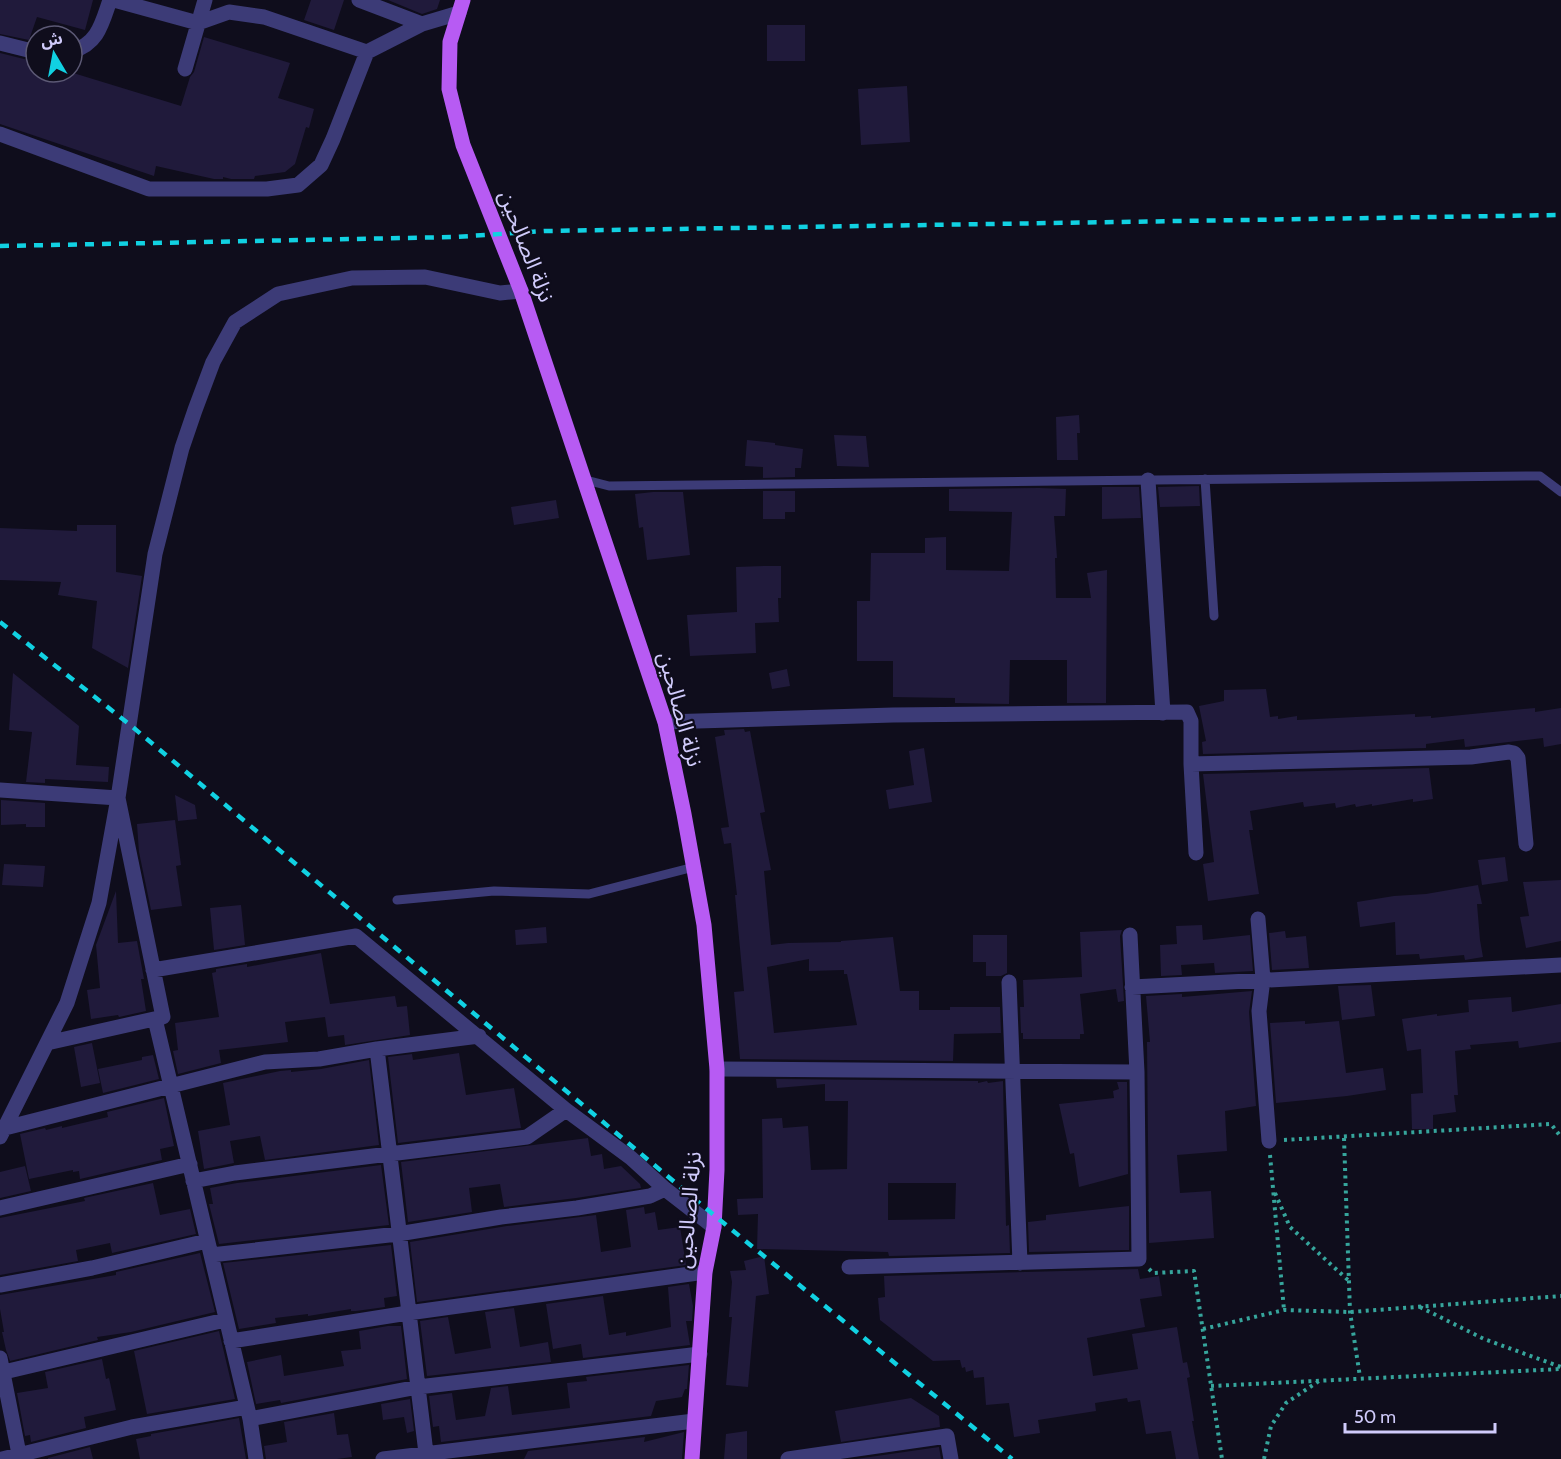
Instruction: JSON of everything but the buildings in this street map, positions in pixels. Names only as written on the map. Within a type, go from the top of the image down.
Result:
[{"type":"main road","name":"نزلة الصالحين","points":[[461,6],[450,42],[449,89],[463,145],[521,291],[665,722],[704,925],[717,1069],[717,1170],[714,1227],[705,1272],[692,1459]]},
{"type":"street","points":[[84,45],[99,33],[112,0],[198,23],[229,12],[264,17],[367,52]]},
{"type":"street","points":[[185,69],[205,0]]},
{"type":"street","points":[[359,0],[422,24]]},
{"type":"street","points":[[0,134],[149,189],[267,189],[298,185],[321,165],[367,52],[461,6]]},
{"type":"street","points":[[0,43],[24,49]]},
{"type":"street","points":[[2,1132],[67,1003],[99,903],[118,798],[155,554],[182,448],[195,410],[213,362],[235,322],[278,294],[352,278],[425,277],[500,293],[521,291]]},
{"type":"street","points":[[1148,480],[1163,713]]},
{"type":"street","points":[[665,722],[893,715],[1187,712],[1191,721],[1196,853]]},
{"type":"street","points":[[1191,764],[1471,757],[1514,753],[1518,758],[1526,844]]},
{"type":"street","points":[[0,790],[118,798]]},
{"type":"street","points":[[47,1044],[163,1017],[118,798]]},
{"type":"street","points":[[1258,919],[1263,979],[1259,1011],[1269,1141]]},
{"type":"street","points":[[849,1267],[1139,1259],[1137,1072],[1130,935]]},
{"type":"street","points":[[153,970],[356,936],[566,1110],[631,1158],[665,1190],[714,1227]]},
{"type":"street","points":[[1132,987],[1561,965]]},
{"type":"street","points":[[1009,982],[1020,1263]]},
{"type":"street","points":[[155,1019],[248,1413],[256,1459]]},
{"type":"street","points":[[2,1132],[265,1062],[319,1059],[479,1036]]},
{"type":"street","points":[[377,1049],[426,1453]]},
{"type":"street","points":[[717,1069],[1137,1072]]},
{"type":"street","points":[[193,1181],[235,1173],[527,1137],[566,1110]]},
{"type":"street","points":[[0,1208],[190,1164]]},
{"type":"street","points":[[0,1285],[209,1248],[398,1234],[481,1220],[588,1207],[650,1196],[665,1190]]},
{"type":"street","points":[[231,1341],[408,1313],[705,1272]]},
{"type":"street","points":[[19,1457],[1,1368],[225,1320]]},
{"type":"street","points":[[2,1459],[19,1457],[132,1427],[248,1413],[418,1387],[700,1354]]},
{"type":"street","points":[[383,1459],[694,1421]]},
{"type":"street","points":[[789,1459],[947,1436],[951,1459]]},
{"type":"lane","points":[[586,480],[609,486],[1540,476],[1561,492]]},
{"type":"lane","points":[[1205,479],[1214,616]]},
{"type":"lane","points":[[398,900],[494,891],[589,894],[694,867]]},
{"type":"path","points":[[1284,1310],[1269,1141],[1551,1124],[1561,1137]]},
{"type":"path","points":[[1344,1138],[1350,1312],[1360,1377]]},
{"type":"path","points":[[1273,1190],[1290,1227],[1349,1281]]},
{"type":"path","points":[[1139,1259],[1153,1273],[1194,1271],[1222,1459]]},
{"type":"path","points":[[1203,1329],[1284,1310],[1350,1312],[1561,1296]]},
{"type":"path","points":[[1419,1307],[1484,1339],[1561,1368]]},
{"type":"path","points":[[1211,1386],[1561,1368]]},
{"type":"path","points":[[1264,1459],[1271,1426],[1286,1403],[1321,1379]]},
{"type":"railway","points":[[0,246],[455,237],[545,231],[1561,215]]},
{"type":"railway","points":[[0,622],[129,724],[715,1216],[1012,1459]]}]
